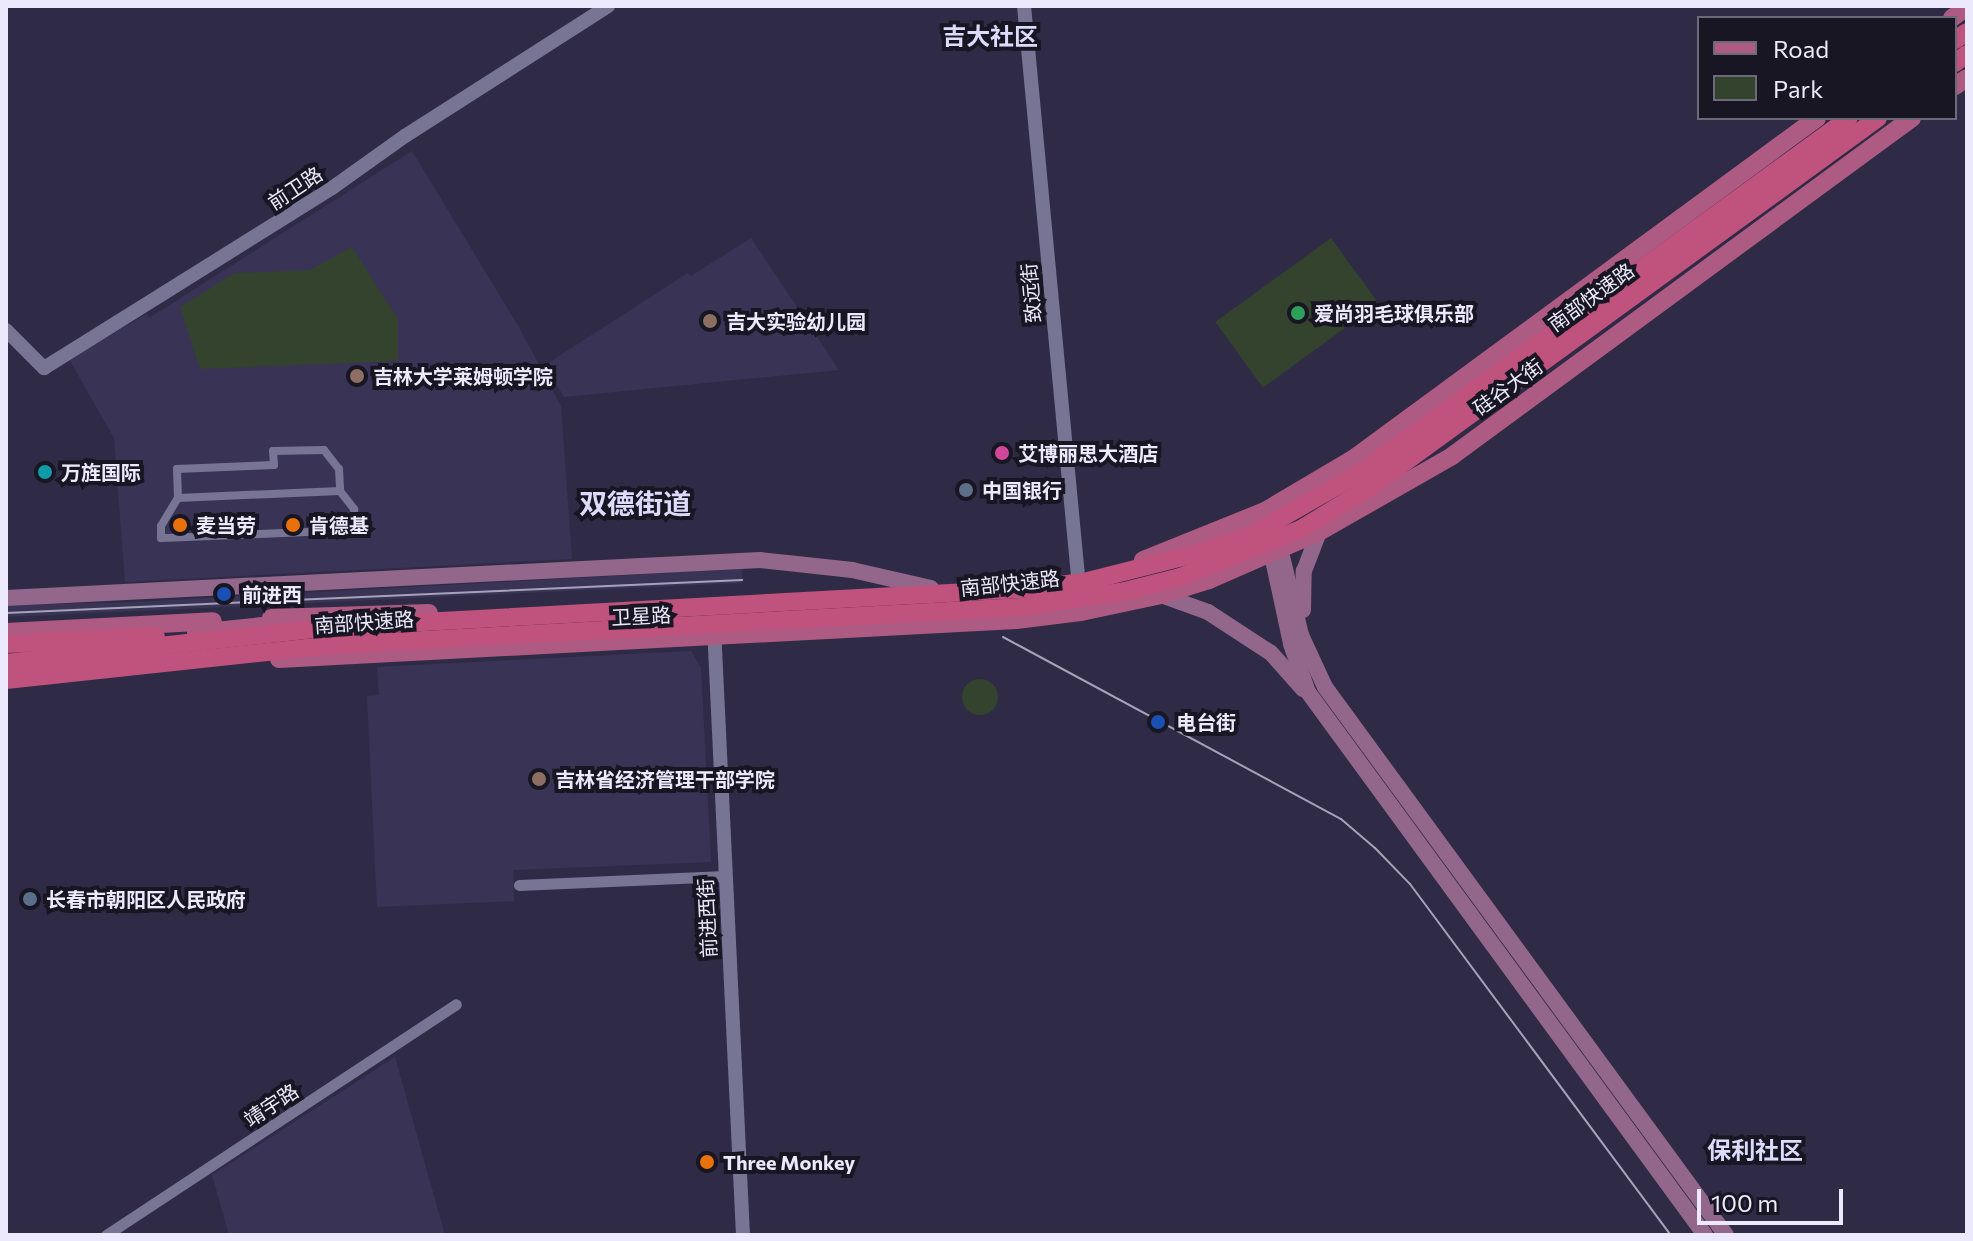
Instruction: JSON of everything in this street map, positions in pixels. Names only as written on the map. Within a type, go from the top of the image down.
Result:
[{"type":"highway","name":"南部快速路","points":[[6,680],[332,645],[1023,607],[1125,591],[1180,577],[1301,529],[1375,484],[1846,120]]},
{"type":"highway","name":"南部快速路","points":[[6,663],[331,627],[1021,589],[1084,582],[1136,570],[1253,534],[1331,492],[1875,120]]},
{"type":"highway","points":[[6,644],[331,627]]},
{"type":"highway","points":[[6,690],[85,673]]},
{"type":"main road","name":"硅谷大街","points":[[1265,511],[1365,451],[1814,120]]},
{"type":"main road","name":"硅谷大街","points":[[1276,551],[1319,532],[1452,456],[1909,120]]},
{"type":"main road","name":"卫星路","points":[[6,655],[246,627],[456,612],[931,588],[1078,576],[1119,568],[1156,556],[1265,511]]},
{"type":"main road","points":[[1265,511],[1301,635],[1325,687],[1726,1235]]},
{"type":"main road","points":[[1312,663],[1303,580],[1319,532]]},
{"type":"main road","name":"卫星路","points":[[6,690],[230,661],[1016,620],[1081,612],[1161,595],[1276,551]]},
{"type":"main road","points":[[1276,551],[1291,644],[1308,692]]},
{"type":"main road","name":"卫星路","points":[[6,598],[760,560],[852,570],[931,588]]},
{"type":"main road","points":[[1161,595],[1208,612],[1271,653],[1308,692],[1705,1235]]},
{"type":"main road","points":[[6,632],[456,612]]},
{"type":"street","name":"前卫路","points":[[6,330],[44,368],[223,258],[608,6]]},
{"type":"street","name":"致远街","points":[[1024,6],[1078,576]]},
{"type":"street","points":[[324,450],[339,469],[340,491],[354,509],[355,530],[161,538],[161,526],[178,498],[177,469],[274,465],[273,451],[324,450]]},
{"type":"street","points":[[178,498],[340,491]]},
{"type":"street","name":"前进西街","points":[[713,599],[743,1235]]},
{"type":"street","points":[[519,885],[725,876]]},
{"type":"street","name":"靖宇路","points":[[106,1235],[456,1004]]},
{"type":"shaded area","name":"吉林大学莱姆顿学院","points":[[412,151],[520,329],[561,406],[572,559],[125,582],[114,438],[69,359],[147,314],[149,318]]},
{"type":"shaded area","name":"吉大实验幼儿园","points":[[751,238],[839,370],[564,397],[545,365],[688,273],[691,276]]},
{"type":"shaded area","points":[[742,569],[742,583],[6,617],[6,605],[135,602]]},
{"type":"shaded area","name":"吉林省经济管理干部学院","points":[[691,651],[701,668],[711,862],[513,870],[514,901],[377,907],[367,696],[379,695],[377,667]]},
{"type":"shaded area","points":[[395,1057],[445,1235],[229,1235],[212,1175]]},
{"type":"green space","name":"爱尚羽毛球俱乐部","points":[[1331,238],[1379,304],[1263,388],[1215,322]]},
{"type":"green space","points":[[352,247],[398,319],[398,361],[200,369],[180,307],[235,273],[310,270]]},
{"type":"green space","points":[[980,679],[993,684],[998,697],[993,710],[980,715],[967,710],[962,697],[967,684]]},
{"type":"tram line","points":[[6,613],[742,580]]},
{"type":"tram line","points":[[1003,637],[1341,819],[1375,848],[1410,884],[1671,1235]]},
{"type":"place","name":"爱尚羽毛球俱乐部","points":[[1298,313]]},
{"type":"place","name":"吉大实验幼儿园","points":[[710,321]]},
{"type":"place","name":"吉林大学莱姆顿学院","points":[[357,376]]},
{"type":"place","name":"艾博丽思大酒店","points":[[1002,453]]},
{"type":"place","name":"万旌国际","points":[[45,472]]},
{"type":"place","name":"中国银行","points":[[966,490]]},
{"type":"place","name":"麦当劳","points":[[180,525]]},
{"type":"place","name":"肯德基","points":[[293,525]]},
{"type":"place","name":"前进西","points":[[224,594]]},
{"type":"place","name":"电台街","points":[[1158,722]]},
{"type":"place","name":"吉林省经济管理干部学院","points":[[539,779]]},
{"type":"place","name":"长春市朝阳区人民政府","points":[[30,899]]},
{"type":"place","name":"Three Monkey","points":[[707,1162]]},
{"type":"district","name":"吉大社区","points":[[990,36]]},
{"type":"district","name":"双德街道","points":[[635,503]]},
{"type":"district","name":"保利社区","points":[[1755,1150]]}]
